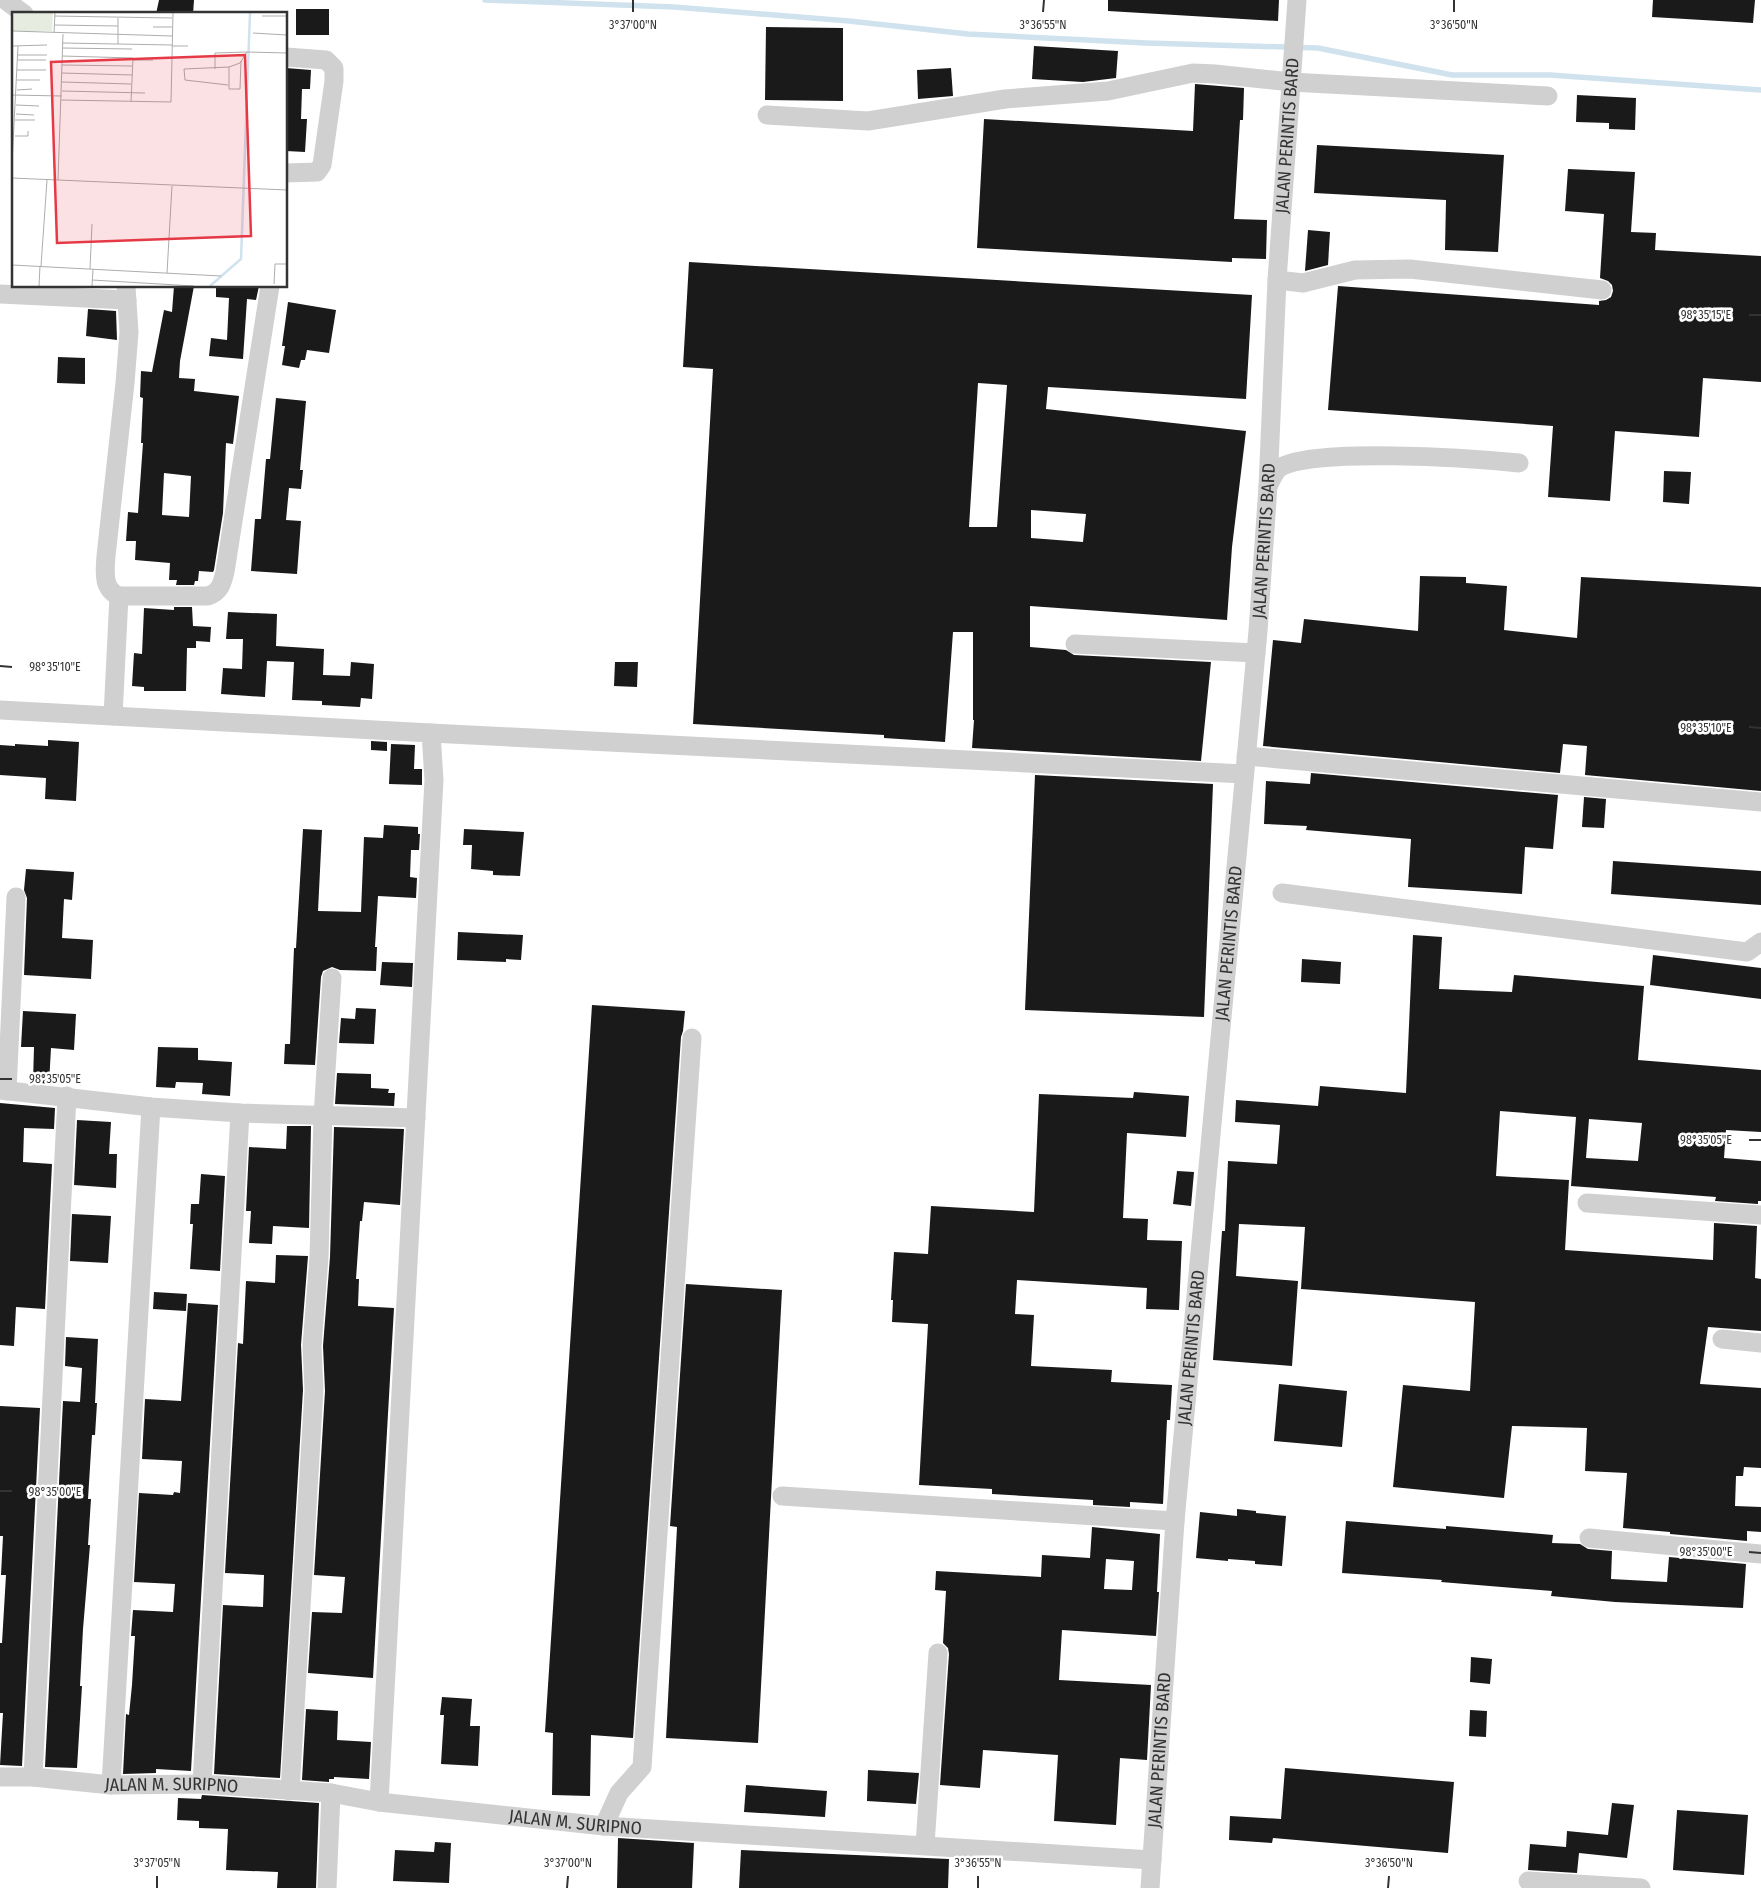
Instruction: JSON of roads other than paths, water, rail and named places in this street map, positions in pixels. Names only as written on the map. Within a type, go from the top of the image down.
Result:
[{"type":"street","points":[[5,0],[21,12]]},
{"type":"street","name":"JALAN PERINTIS BARD","points":[[1150,1888],[1175,1522],[1256,653],[1268,486],[1277,280],[1297,0]]},
{"type":"street","points":[[288,57],[326,60],[334,68],[334,74],[322,165],[316,172],[288,175]]},
{"type":"street","points":[[767,115],[868,121],[1005,100],[1108,91],[1193,73],[1291,82],[1548,96]]},
{"type":"street","points":[[1277,280],[1303,283],[1355,270],[1410,269],[1602,290]]},
{"type":"street","points":[[0,294],[127,293],[129,332],[105,574],[107,586],[113,593],[119,596],[208,596],[216,593],[221,586],[270,288]]},
{"type":"street","points":[[1268,486],[1278,470],[1293,463],[1317,458],[1375,456],[1519,463]]},
{"type":"street","points":[[112,716],[119,596]]},
{"type":"street","points":[[1075,644],[1256,653]]},
{"type":"street","points":[[0,710],[1244,774]]},
{"type":"street","points":[[379,1802],[434,780],[430,733]]},
{"type":"street","points":[[1246,756],[1761,802]]},
{"type":"street","points":[[1282,893],[1747,952],[1761,942]]},
{"type":"street","points":[[16,897],[4,1090],[151,1106],[240,1113],[416,1118]]},
{"type":"street","points":[[290,1791],[314,1390],[312,1346],[319,1257],[323,1116],[332,978]]},
{"type":"street","points":[[604,1826],[619,1793],[642,1767],[692,1038]]},
{"type":"street","points":[[33,1777],[67,1096]]},
{"type":"street","points":[[111,1785],[151,1106]]},
{"type":"street","points":[[202,1784],[240,1113]]},
{"type":"street","points":[[1587,1203],[1761,1215]]},
{"type":"street","points":[[1722,1339],[1761,1343]]},
{"type":"street","points":[[782,1496],[1175,1522]]},
{"type":"street","points":[[1589,1538],[1761,1554]]},
{"type":"street","points":[[925,1845],[938,1653]]},
{"type":"street","name":"JALAN M. SURIPNO","points":[[0,1777],[33,1777],[111,1785],[202,1784],[331,1793],[379,1802],[604,1826],[1152,1860]]},
{"type":"street","points":[[327,1888],[331,1793]]},
{"type":"street","points":[[1528,1881],[1641,1888]]},
{"type":"waterway","points":[[485,0],[674,7],[849,21],[968,34],[1146,43],[1318,48],[1452,75],[1550,75],[1761,90]]}]
